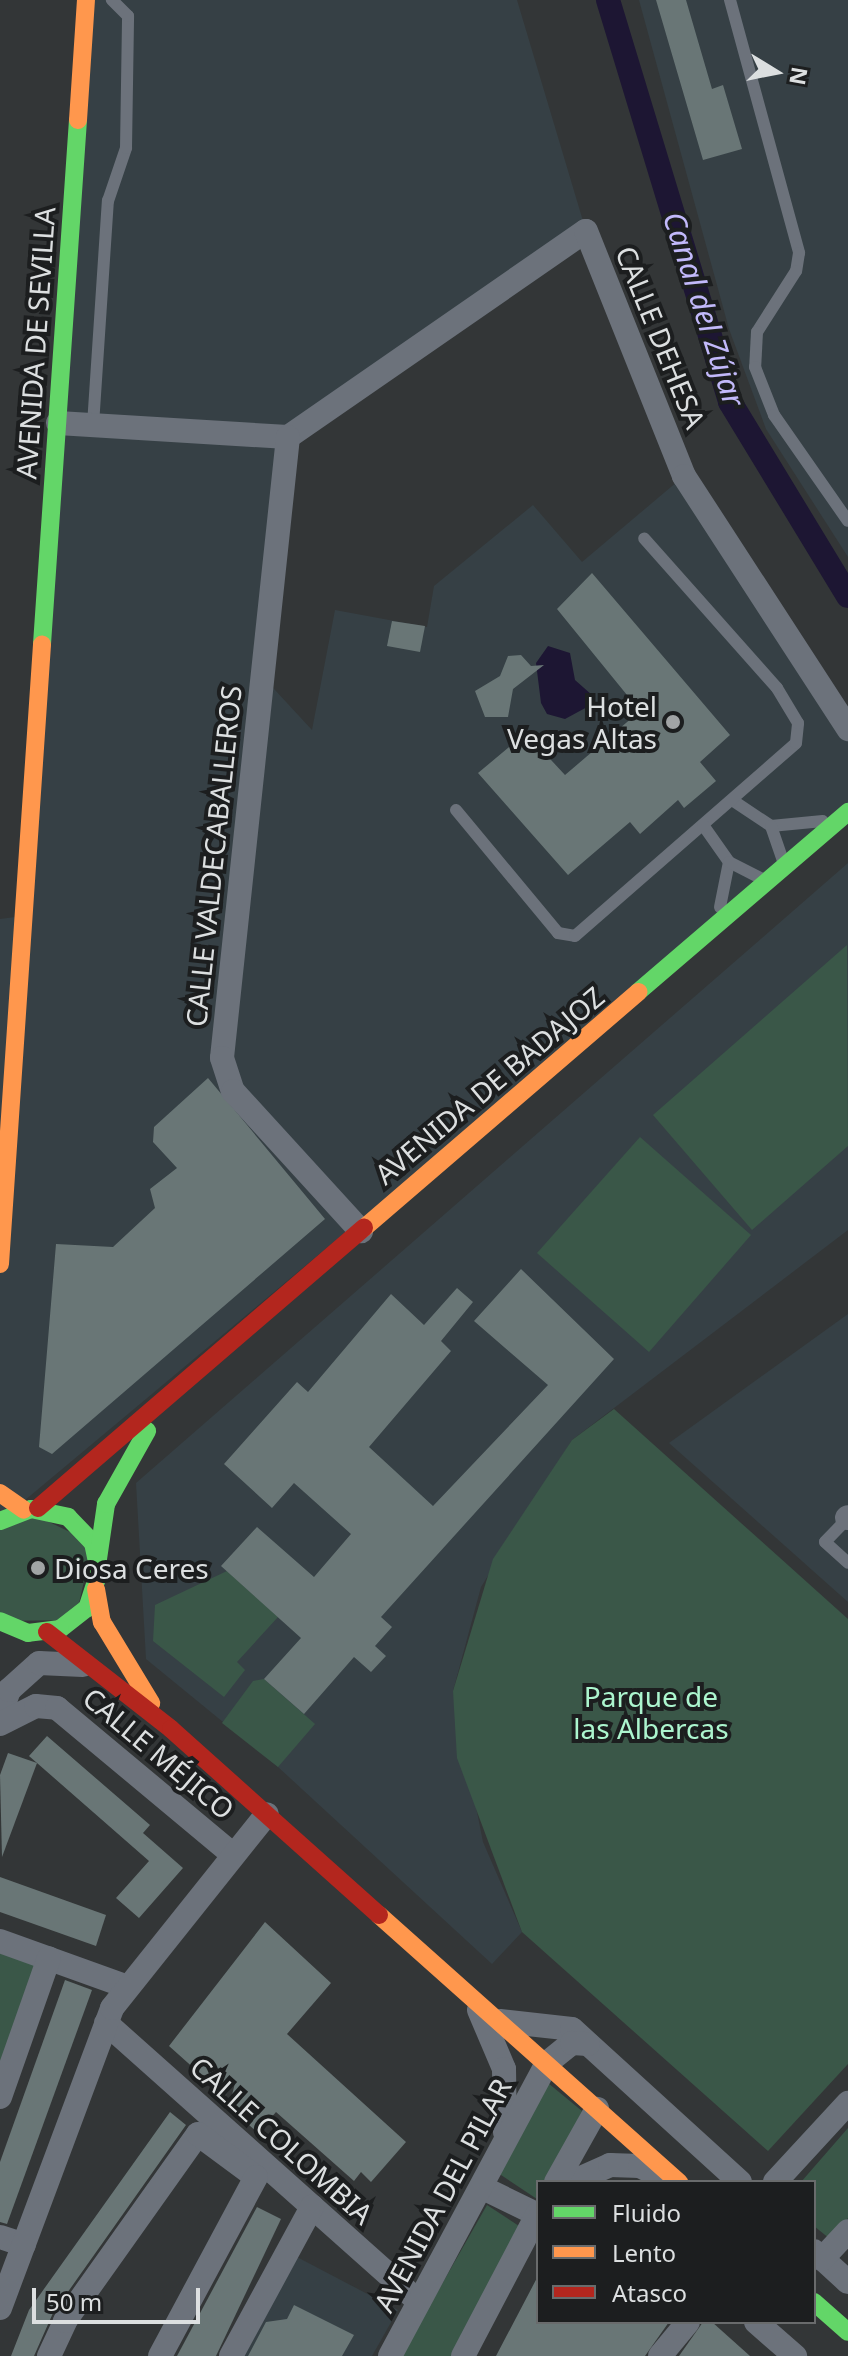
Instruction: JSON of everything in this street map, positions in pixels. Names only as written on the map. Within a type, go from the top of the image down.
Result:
[{"type":"main road","name":"AVENIDA DE SEVILLA","points":[[0,1264],[86,0]]},
{"type":"main road","name":"AVENIDA DE BADAJOZ","points":[[168,1403],[361,1231],[845,814]]},
{"type":"main road","points":[[0,1521],[31,1509],[168,1403]]},
{"type":"main road","points":[[168,1403],[106,1504],[96,1589],[120,1658],[171,1729]]},
{"type":"main road","points":[[0,1493],[31,1509],[82,1528],[98,1559]]},
{"type":"main road","points":[[43,1633],[75,1620],[96,1589]]},
{"type":"main road","points":[[1,1623],[43,1633],[171,1729],[677,2180]]},
{"type":"main road","points":[[816,2304],[848,2332]]},
{"type":"street","name":"CALLE DEHESA","points":[[288,437],[586,231],[684,476],[848,729]]},
{"type":"street","points":[[58,423],[288,437]]},
{"type":"street","name":"CALLE VALDECABALLEROS","points":[[288,437],[222,1058],[233,1091],[361,1231]]},
{"type":"street","points":[[0,1715],[9,1690],[43,1633]]},
{"type":"street","points":[[9,1690],[50,1659],[89,1668]]},
{"type":"street","name":"CALLE MÉJICO","points":[[0,1724],[36,1706],[57,1708],[232,1854]]},
{"type":"street","points":[[0,2308],[106,2023],[125,1986],[267,1814]]},
{"type":"street","points":[[0,1941],[125,1986]]},
{"type":"street","points":[[0,2097],[49,1958]]},
{"type":"street","points":[[472,1997],[504,2069],[505,2142]]},
{"type":"street","points":[[498,2020],[526,2028],[552,2024],[588,2044],[738,2180]]},
{"type":"street","name":"CALLE COLOMBIA","points":[[106,2023],[419,2302]]},
{"type":"street","points":[[547,2063],[572,2043],[588,2044]]},
{"type":"street","name":"AVENIDA DEL PILAR","points":[[390,2356],[483,2188],[547,2063]]},
{"type":"street","points":[[777,2180],[848,2103]]},
{"type":"street","points":[[557,2180],[597,2109]]},
{"type":"street","points":[[49,2356],[65,2321],[198,2134],[256,2177],[160,2356]]},
{"type":"street","points":[[585,2180],[625,2166],[665,2180]]},
{"type":"street","points":[[483,2188],[536,2214]]},
{"type":"street","points":[[231,2356],[312,2207]]},
{"type":"street","points":[[463,2356],[536,2217]]},
{"type":"street","points":[[848,2231],[818,2255],[848,2282]]},
{"type":"street","points":[[0,2237],[24,2245]]},
{"type":"street","points":[[660,2356],[686,2324]]},
{"type":"street","points":[[758,2324],[795,2356]]},
{"type":"lane","points":[[93,425],[108,201],[126,148],[128,16],[112,0]]},
{"type":"lane","points":[[730,0],[799,253],[796,271],[757,332],[755,367],[774,415],[848,521]]},
{"type":"lane","points":[[456,810],[566,937],[703,825],[796,743],[798,723],[777,688],[644,538]]},
{"type":"lane","points":[[703,825],[729,862],[751,877],[774,876],[784,850],[771,826],[732,800]]},
{"type":"lane","points":[[771,826],[845,814]]},
{"type":"lane","points":[[707,935],[725,896],[729,862]]},
{"type":"lane","points":[[848,1518],[825,1542],[848,1563]]},
{"type":"shaded area","points":[[86,0],[517,0],[586,231],[288,437],[263,677],[312,730],[335,610],[427,627],[434,586],[533,505],[582,562],[684,476],[848,729],[848,812],[0,1521],[0,919],[23,916]]},
{"type":"shaded area","points":[[639,0],[848,0],[848,557],[766,429],[729,329]]},
{"type":"shaded area","points":[[548,646],[570,653],[575,680],[592,695],[589,706],[565,719],[547,714],[541,703],[536,663]]},
{"type":"shaded area","points":[[848,863],[848,1230],[572,1440],[481,1587],[453,1691],[483,1842],[522,1932],[492,1964],[278,1767],[146,1659],[136,1483]]},
{"type":"shaded area","points":[[848,1314],[848,1602],[669,1443]]},
{"type":"shaded area","points":[[295,2256],[398,2310],[372,2356],[239,2356]]},
{"type":"green space","points":[[847,945],[848,1146],[752,1230],[653,1115]]},
{"type":"green space","points":[[640,1137],[751,1235],[649,1352],[537,1253]]},
{"type":"green space","name":"Parque de las Albercas","points":[[614,1409],[848,1619],[848,2064],[768,2151],[522,1932],[457,1758],[453,1691],[493,1559],[572,1440]]},
{"type":"green space","points":[[24,1510],[93,1543],[75,1620],[0,1621],[0,1522]]},
{"type":"green space","points":[[227,1571],[278,1617],[237,1662],[245,1670],[224,1697],[153,1641],[155,1605]]},
{"type":"green space","points":[[264,1679],[315,1724],[278,1767],[222,1723],[253,1681]]},
{"type":"green space","points":[[0,1948],[40,1962],[0,2076]]},
{"type":"green space","points":[[548,2083],[582,2111],[549,2180],[536,2180],[536,2198],[498,2173]]},
{"type":"green space","points":[[848,2128],[848,2218],[830,2239],[816,2228],[816,2180],[803,2180]]},
{"type":"green space","points":[[487,2205],[519,2226],[455,2356],[401,2356]]},
{"type":"building","points":[[656,0],[686,0],[712,89],[723,85],[742,149],[703,160]]},
{"type":"building","name":"Hotel Vegas Altas","points":[[592,573],[730,735],[700,762],[716,781],[684,808],[678,800],[640,834],[630,822],[568,875],[478,773],[526,733],[565,775],[640,711],[557,609]]},
{"type":"building","points":[[392,621],[425,626],[420,652],[387,646]]},
{"type":"building","points":[[521,655],[531,666],[544,665],[513,689],[508,717],[485,717],[475,691],[500,676],[508,656]]},
{"type":"building","points":[[208,1078],[325,1219],[52,1454],[39,1447],[56,1244],[113,1247],[155,1208],[150,1189],[177,1168],[153,1142],[154,1127]]},
{"type":"building","points":[[521,1269],[614,1359],[381,1617],[392,1627],[375,1646],[386,1656],[371,1672],[354,1657],[304,1714],[264,1679],[301,1638],[221,1566],[257,1527],[314,1577],[351,1534],[294,1483],[272,1508],[224,1464],[297,1382],[308,1392],[391,1294],[424,1325],[457,1288],[473,1302],[441,1341],[451,1351],[369,1447],[433,1506],[548,1385],[474,1321]]},
{"type":"building","points":[[47,1736],[150,1825],[143,1833],[183,1868],[139,1918],[116,1898],[149,1861],[29,1756]]},
{"type":"building","points":[[8,1753],[37,1763],[2,1857],[0,1775]]},
{"type":"building","points":[[0,1877],[106,1915],[96,1946],[0,1912]]},
{"type":"building","points":[[265,1922],[331,1983],[287,2034],[406,2142],[371,2182],[361,2172],[354,2181],[276,2112],[258,2133],[229,2107],[235,2083],[225,2096],[169,2046]]},
{"type":"building","points":[[65,1980],[92,1990],[7,2224],[0,2222],[0,2162]]},
{"type":"building","points":[[170,2112],[186,2125],[53,2313],[34,2356],[11,2356],[29,2310]]},
{"type":"building","points":[[257,2207],[281,2219],[216,2356],[177,2356]]},
{"type":"building","points":[[536,2280],[536,2324],[668,2324],[645,2356],[496,2356]]},
{"type":"building","points":[[294,2305],[354,2335],[342,2356],[248,2356],[266,2322],[287,2319]]},
{"type":"building","points":[[702,2324],[714,2324],[750,2356],[679,2356]]},
{"type":"waterway","name":"Canal del Zújar","points":[[608,0],[730,402],[848,596]]},
{"type":"traffic: fast","points":[[42,644],[78,120]]},
{"type":"traffic: fast","points":[[638,992],[848,812]]},
{"type":"traffic: fast","points":[[98,1559],[106,1504],[147,1431]]},
{"type":"traffic: fast","points":[[0,1521],[31,1509],[68,1517],[93,1543],[99,1572],[87,1608],[60,1629],[28,1633],[0,1621]]},
{"type":"traffic: fast","points":[[816,2304],[848,2332]]},
{"type":"traffic: slow","points":[[78,120],[86,0]]},
{"type":"traffic: slow","points":[[0,1264],[42,644]]},
{"type":"traffic: slow","points":[[364,1228],[638,992]]},
{"type":"traffic: slow","points":[[0,1493],[24,1510]]},
{"type":"traffic: slow","points":[[96,1589],[102,1622],[151,1703]]},
{"type":"traffic: slow","points":[[379,1915],[677,2180]]},
{"type":"traffic: jam","points":[[38,1508],[364,1228]]},
{"type":"traffic: jam","points":[[47,1632],[171,1729],[379,1915]]},
{"type":"place","name":"Hotel Vegas Altas","points":[[673,722]]},
{"type":"place","name":"Diosa Ceres","points":[[38,1568]]}]
